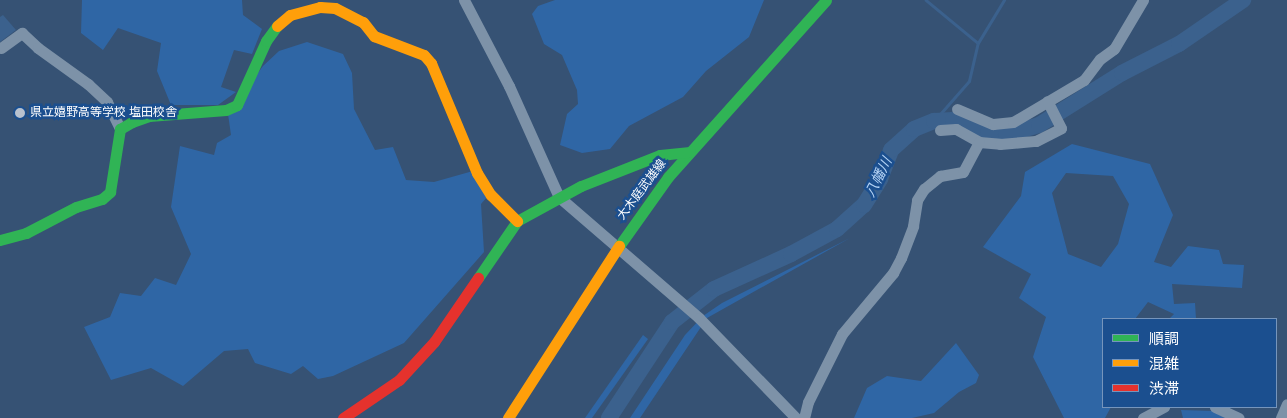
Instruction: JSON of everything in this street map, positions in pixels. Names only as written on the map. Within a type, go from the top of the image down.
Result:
[{"type":"street","points":[[464,0],[509,86],[559,197],[699,318],[796,418]]},
{"type":"street","name":"大木庭武雄線","points":[[508,418],[640,213],[690,152],[826,0]]},
{"type":"street","points":[[957,109],[993,124],[1013,122],[1084,80],[1100,59],[1114,49],[1143,0]]},
{"type":"street","points":[[120,129],[149,116],[226,110],[237,105],[266,41],[279,24],[307,8],[336,4],[363,22],[374,36],[424,55],[430,63],[477,172],[491,195],[517,221]]},
{"type":"street","points":[[0,240],[26,233],[76,207],[102,199],[110,192],[120,129],[107,102],[88,84],[38,48],[22,33],[1,48]]},
{"type":"street","points":[[940,130],[956,130],[979,142],[1000,144],[1036,141],[1061,128],[1047,101]]},
{"type":"street","points":[[804,418],[808,402],[842,334],[893,273],[901,258],[913,226],[917,200],[924,189],[940,176],[963,172],[979,142]]},
{"type":"street","points":[[343,418],[399,380],[434,342],[517,221],[559,197],[660,155],[690,152]]},
{"type":"street","points":[[1281,418],[1287,404]]},
{"type":"street","points":[[1143,418],[1162,408]]},
{"type":"street","points":[[1218,408],[1239,418]]},
{"type":"shaded area","points":[[82,0],[242,0],[243,15],[262,29],[252,54],[234,50],[221,87],[236,92],[218,105],[171,105],[157,71],[161,43],[118,28],[103,50],[81,33]]},
{"type":"shaded area","points":[[555,0],[764,0],[749,37],[706,71],[683,97],[629,126],[610,149],[582,153],[560,145],[567,114],[578,104],[577,90],[562,55],[544,44],[532,14],[538,6]]},
{"type":"shaded area","points":[[3,15],[16,30],[0,42],[0,17]]},
{"type":"shaded area","points":[[307,42],[343,54],[352,73],[354,109],[375,150],[393,147],[406,180],[434,182],[473,171],[487,197],[481,204],[484,252],[404,343],[333,376],[318,379],[303,366],[291,374],[255,363],[248,349],[224,351],[183,386],[151,368],[111,380],[84,327],[110,317],[120,293],[141,296],[155,278],[176,285],[191,254],[171,207],[180,146],[214,155],[217,143],[231,135],[228,114],[263,66],[279,51]]},
{"type":"shaded area","points":[[1072,144],[1150,164],[1173,215],[1154,262],[1171,267],[1188,246],[1219,250],[1223,264],[1244,265],[1242,288],[1172,284],[1174,304],[1195,303],[1196,318],[1170,318],[1174,314],[1148,302],[1136,318],[1102,318],[1102,408],[1110,408],[1105,418],[1064,418],[1033,357],[1046,317],[1019,298],[1031,274],[983,247],[1021,196],[1025,172]],"holes":[[[1066,173],[1113,176],[1129,204],[1118,244],[1101,267],[1068,254],[1052,193]]]},
{"type":"shaded area","points":[[850,238],[707,318],[640,418],[630,418],[685,335],[703,316],[722,303]]},
{"type":"shaded area","points":[[643,335],[648,339],[592,418],[585,418]]},
{"type":"shaded area","points":[[956,343],[979,375],[976,383],[959,392],[934,413],[912,418],[854,418],[867,388],[887,376],[921,381]]},
{"type":"shaded area","points":[[1181,410],[1213,411],[1225,418],[1183,418]]},
{"type":"waterway","points":[[926,0],[978,43]]},
{"type":"waterway","points":[[934,121],[969,81],[978,43],[1004,0]]},
{"type":"waterway","name":"八幡川","points":[[609,418],[672,322],[714,289],[791,254],[837,229],[864,205],[880,179],[891,150],[914,129],[934,121],[953,120],[988,133],[1006,135],[1039,125],[1122,73],[1179,44],[1243,0]]},
{"type":"traffic: fast","points":[[619,246],[668,177],[826,0]]},
{"type":"traffic: fast","points":[[0,240],[26,233],[76,207],[102,199],[110,192],[120,129],[132,122],[149,116],[226,110],[237,105],[266,41],[277,26]]},
{"type":"traffic: fast","points":[[478,278],[517,221],[581,186],[660,155],[690,152]]},
{"type":"traffic: slow","points":[[277,26],[290,15],[320,7],[335,8],[363,22],[374,36],[424,55],[431,63],[477,173],[491,195],[517,221]]},
{"type":"traffic: slow","points":[[508,418],[619,246]]},
{"type":"traffic: jam","points":[[343,418],[399,380],[434,342],[478,278]]},
{"type":"place","name":"県立嬉野高等学校 塩田校舎","points":[[20,113]]}]
